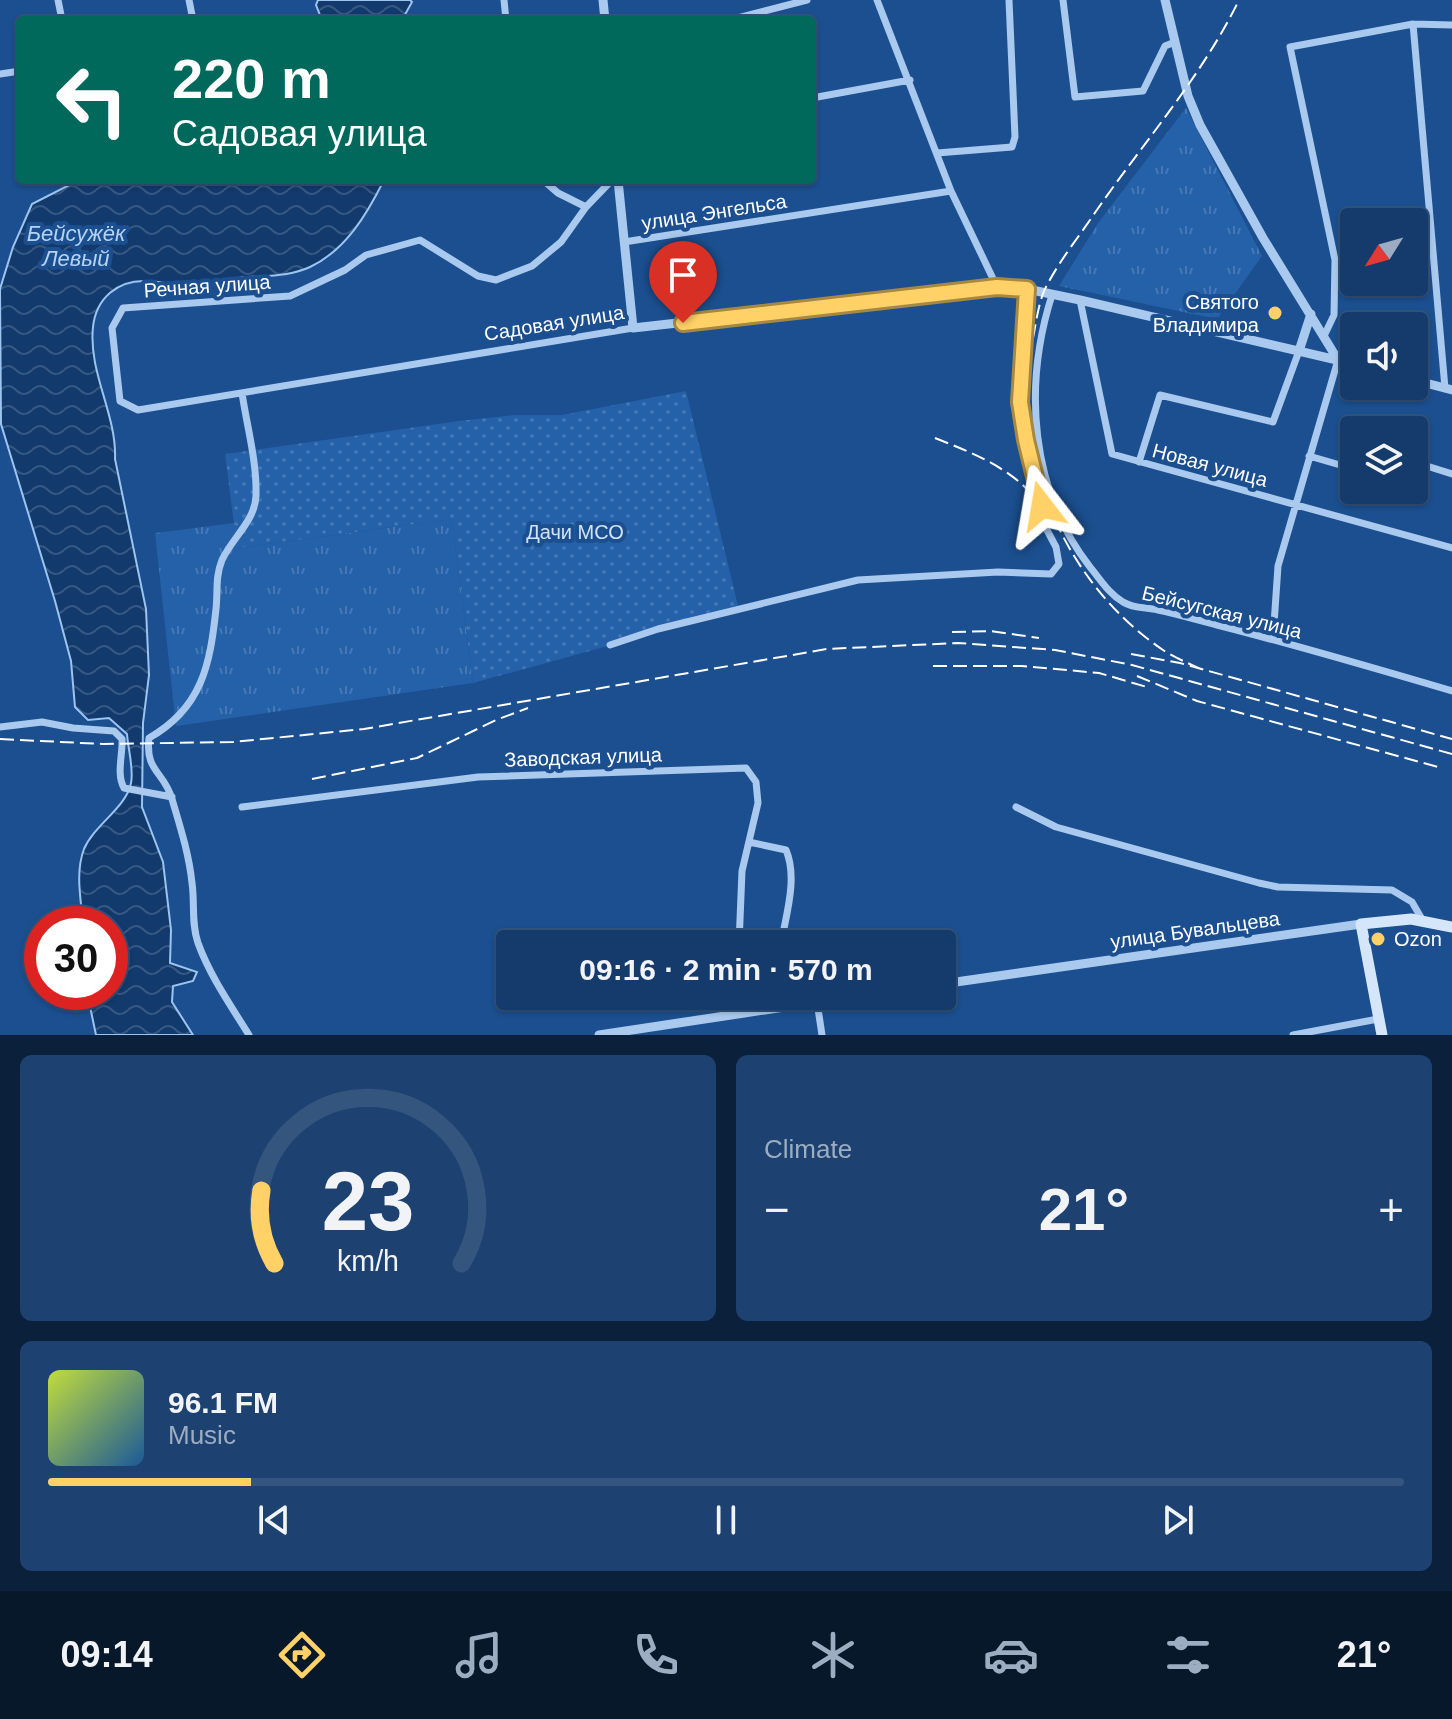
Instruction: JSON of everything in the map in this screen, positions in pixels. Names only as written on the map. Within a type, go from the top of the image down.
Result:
[{"type":"main road","name":"улица Бувальцева","points":[[1361,924],[1411,919],[1452,927]]},
{"type":"main road","points":[[1361,924],[1382,1035]]},
{"type":"street","points":[[745,16],[807,0]]},
{"type":"street","points":[[877,0],[951,191],[997,287]]},
{"type":"street","points":[[937,153],[1012,147],[1015,137],[1009,0]]},
{"type":"street","points":[[1063,0],[1075,97],[1143,91],[1165,46],[1175,42]]},
{"type":"street","points":[[1165,0],[1188,96],[1200,125],[1263,238],[1338,360],[1278,566],[1273,639]]},
{"type":"street","points":[[1413,24],[1449,389],[1428,384]]},
{"type":"street","points":[[1324,336],[1334,315],[1335,260],[1290,47],[1413,24],[1452,25]]},
{"type":"street","points":[[816,97],[910,80]]},
{"type":"street","points":[[548,184],[586,207]]},
{"type":"street","name":"Речная улица","points":[[138,410],[120,401],[112,328],[123,308],[290,296],[345,270],[366,255],[420,240],[478,276],[496,280],[532,266],[561,242],[586,207],[609,184]]},
{"type":"street","points":[[614,184],[624,242],[633,328]]},
{"type":"street","name":"улица Энгельса","points":[[624,242],[951,191]]},
{"type":"street","name":"Садовая улица","points":[[138,410],[633,328],[997,287],[1027,289],[1080,300],[1338,360]]},
{"type":"street","points":[[610,645],[658,629],[858,580],[998,572],[1051,574],[1059,564],[1041,519],[1042,506],[1020,402],[1027,289]]},
{"type":"street","name":"Бейсугская улица","points":[[1052,295],[1038,345],[1034,385],[1035,420],[1049,494],[1063,529],[1109,591],[1132,607],[1155,609],[1273,639],[1452,691]]},
{"type":"street","name":"Новая улица","points":[[1080,300],[1112,454],[1452,548]]},
{"type":"street","points":[[1139,462],[1160,395],[1273,422],[1311,314]]},
{"type":"street","points":[[242,393],[253,455],[254,508],[221,562],[216,581],[214,626],[198,692],[164,730],[149,738],[147,755],[172,797],[189,864],[193,886],[193,926],[199,945],[249,1035]]},
{"type":"street","points":[[1309,456],[1340,465]]},
{"type":"street","points":[[1428,466],[1452,474]]},
{"type":"street","points":[[0,727],[42,722],[114,731],[122,739],[120,774],[124,788],[172,797]]},
{"type":"street","name":"Заводская улица","points":[[242,807],[478,777],[746,768],[756,782],[758,803],[742,871],[740,930]]},
{"type":"street","points":[[1016,807],[1056,827],[1269,885],[1392,890],[1412,902],[1423,921]]},
{"type":"street","points":[[749,842],[786,850],[791,862],[783,930]]},
{"type":"street","name":"улица Бувальцева","points":[[956,982],[1361,924]]},
{"type":"street","points":[[599,1035],[759,1010]]},
{"type":"street","points":[[818,1010],[822,1035]]},
{"type":"street","points":[[1293,1035],[1378,1019]]},
{"type":"green space","points":[[1186,108],[1262,256],[1217,319],[1059,286],[1098,223]]},
{"type":"green space","name":"Дачи МСО","points":[[686,391],[739,610],[473,683],[452,519],[237,548],[225,454],[459,421],[514,415],[562,415]]},
{"type":"green space","points":[[452,519],[473,683],[176,726],[155,533],[234,523],[238,548]]},
{"type":"water","points":[[318,0],[412,2],[404,16],[320,16],[316,5]]},
{"type":"water","name":"Бейсужёк Левый","points":[[71,184],[382,184],[363,218],[345,241],[310,267],[283,275],[197,283],[146,281],[126,284],[104,299],[95,317],[95,360],[112,426],[115,459],[146,609],[149,675],[143,723],[142,807],[163,862],[171,930],[170,963],[197,972],[193,981],[173,986],[172,1002],[193,1035],[96,1035],[91,1010],[128,1010],[128,906],[81,906],[80,867],[89,840],[128,792],[132,772],[127,734],[109,718],[88,720],[75,707],[71,661],[1,424],[0,289],[13,247],[32,204]]},
{"type":"railway","points":[[1201,669],[1163,650],[1128,622],[1098,590],[1072,553],[1052,513],[1037,470],[1029,426],[1027,382],[1037,314],[1049,282],[1188,85],[1239,0]]},
{"type":"railway","points":[[935,438],[982,458],[1010,475],[1035,497],[1045,511]]},
{"type":"railway","points":[[952,632],[991,631],[1039,638]]},
{"type":"railway","points":[[0,739],[103,744],[233,742],[364,729],[827,649],[958,643],[1055,650],[1132,665],[1452,754]]},
{"type":"railway","points":[[1131,654],[1180,663],[1452,739]]},
{"type":"railway","points":[[933,666],[1022,666],[1099,673],[1147,687]]},
{"type":"railway","points":[[1137,676],[1197,701],[1438,767]]},
{"type":"railway","points":[[312,779],[417,758],[528,708]]},
{"type":"place","name":"Святого Владимира","points":[[1275,313]]},
{"type":"place","name":"Ozon","points":[[1378,939]]},
{"type":"route","points":[[683,323],[997,287],[1027,289],[1020,402],[1042,506]]}]
